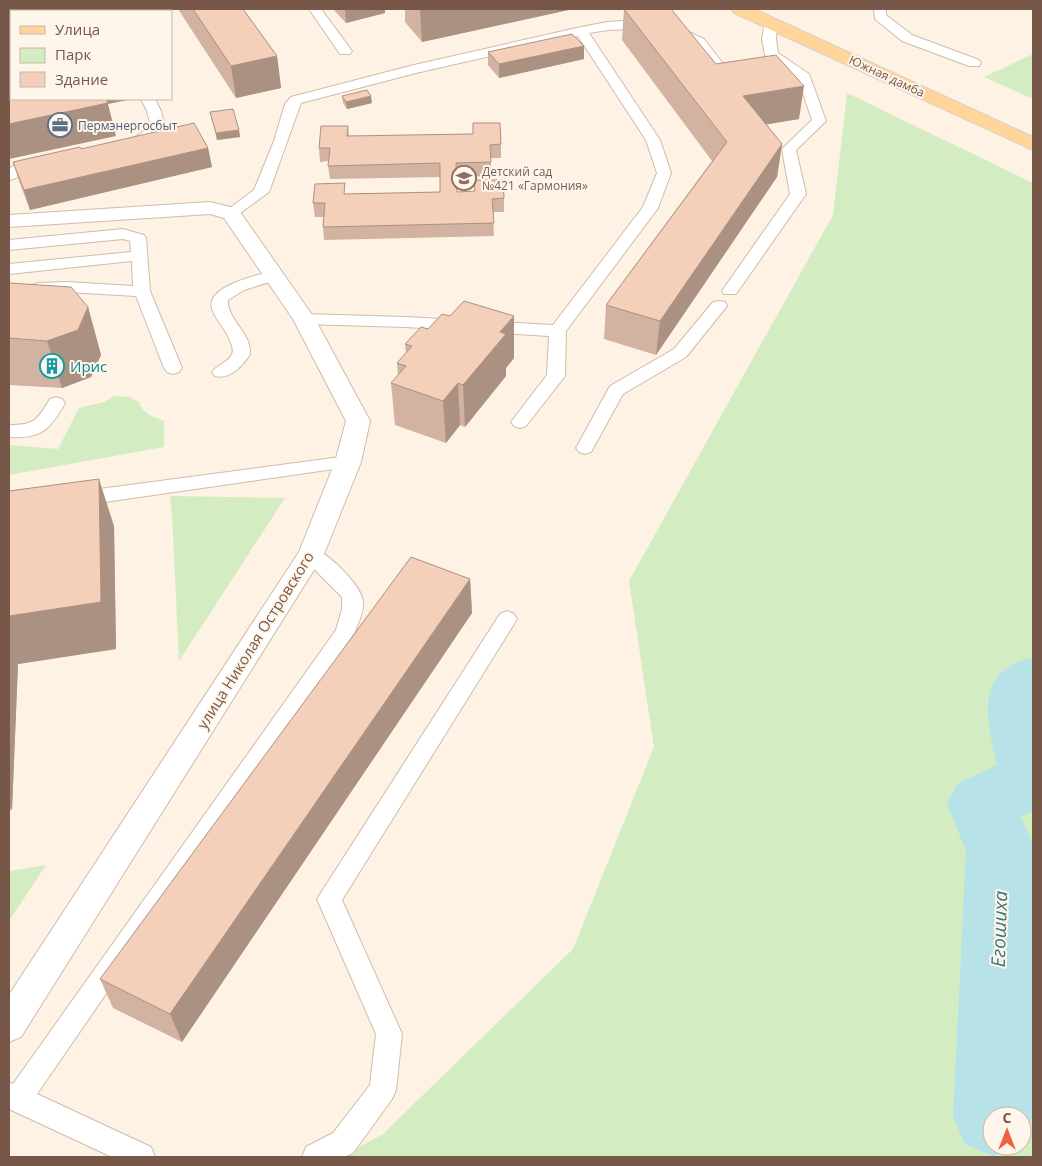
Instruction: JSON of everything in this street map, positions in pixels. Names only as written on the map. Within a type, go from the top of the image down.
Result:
[{"type":"main road","name":"Южная дамба","points":[[740,9],[772,16],[1033,128]]},
{"type":"main road","name":"Южная дамба","points":[[772,16],[1033,144]]},
{"type":"street","points":[[9,221],[210,208],[231,213]]},
{"type":"street","name":"улица Николая Островского","points":[[9,1025],[311,554],[348,462],[358,421],[304,319],[231,213]]},
{"type":"lane","points":[[315,9],[345,51]]},
{"type":"lane","points":[[880,9],[880,16],[907,38],[974,63]]},
{"type":"lane","points":[[730,291],[798,194],[789,149],[819,121],[804,77],[772,55],[769,39],[772,16]]},
{"type":"lane","points":[[231,213],[261,192],[281,142],[292,104],[296,100],[414,69],[608,26],[653,23],[662,25],[699,42],[729,81]]},
{"type":"lane","points":[[520,422],[556,376],[558,331],[650,208],[664,173],[653,140],[581,32]]},
{"type":"lane","points":[[119,148],[137,144],[158,128],[154,111],[148,100]]},
{"type":"lane","points":[[12,172],[55,162]]},
{"type":"lane","points":[[9,245],[130,235],[138,238],[142,291],[173,368]]},
{"type":"lane","points":[[9,269],[139,256]]},
{"type":"lane","points":[[221,372],[237,359],[241,354],[242,347],[220,308],[223,296],[242,286],[273,276]]},
{"type":"lane","points":[[9,296],[39,288],[67,287],[142,291]]},
{"type":"lane","points":[[585,448],[616,390],[680,353],[720,306]]},
{"type":"lane","points":[[304,319],[406,322],[558,331]]},
{"type":"lane","points":[[9,431],[35,430],[45,422],[56,403]]},
{"type":"lane","points":[[57,501],[348,462]]},
{"type":"lane","points":[[141,1157],[13,1097],[345,632],[351,614],[353,599],[346,588],[311,554]]},
{"type":"lane","points":[[316,1157],[343,1143],[383,1090],[389,1034],[329,899],[507,619]]},
{"type":"green space","points":[[1033,54],[1033,99],[984,77]]},
{"type":"green space","points":[[847,93],[1033,183],[1033,1157],[341,1157],[383,1134],[573,949],[654,747],[629,581],[833,215]]},
{"type":"green space","points":[[114,396],[130,397],[139,402],[148,414],[164,421],[164,447],[9,475],[9,445],[58,449],[79,408],[104,402]]},
{"type":"green space","points":[[170,496],[285,498],[179,661],[172,514]]},
{"type":"green space","points":[[46,865],[9,921],[9,871]]},
{"type":"building","points":[[9,9],[76,10],[10,10],[9,31]]},
{"type":"building","points":[[193,9],[243,9],[277,56],[231,66]]},
{"type":"building","points":[[624,9],[671,9],[716,64],[776,55],[804,86],[743,96],[782,144],[660,321],[606,305],[727,142]]},
{"type":"building","points":[[572,34],[584,46],[499,64],[488,52]]},
{"type":"building","points":[[9,80],[10,100],[106,100],[108,103],[9,124]]},
{"type":"building","points":[[367,90],[371,96],[346,102],[342,96]]},
{"type":"building","points":[[233,109],[239,130],[216,133],[210,112]]},
{"type":"building","points":[[194,123],[208,148],[24,190],[13,162],[80,147],[81,149]]},
{"type":"building","points":[[473,123],[500,123],[501,144],[490,145],[491,162],[456,163],[457,192],[475,191],[474,180],[503,180],[504,198],[492,199],[494,223],[323,227],[325,203],[313,203],[315,184],[345,183],[344,194],[440,192],[440,163],[328,166],[330,148],[319,148],[321,126],[348,126],[347,136],[473,134]]},
{"type":"building","points":[[9,283],[71,287],[88,307],[78,330],[47,341],[9,338]]},
{"type":"building","points":[[464,301],[514,316],[500,332],[506,334],[463,385],[458,383],[443,401],[391,383],[406,366],[397,363],[412,346],[405,344],[421,327],[428,329],[442,314],[450,316]]},
{"type":"building","points":[[99,479],[101,602],[9,616],[9,491]]},
{"type":"building","points":[[411,557],[470,579],[170,1014],[100,979]]},
{"type":"waterway","name":"Егошиха","points":[[1033,683],[1020,696],[1020,720],[1033,778]]},
{"type":"waterway","name":"Егошиха","points":[[993,1106],[1001,851],[981,804],[1033,779]]},
{"type":"place","name":"Пермэнергосбыт","points":[[60,125]]},
{"type":"place","name":"Детский сад №421 «Гармония»","points":[[464,178]]},
{"type":"place","name":"Ирис","points":[[52,366]]}]
